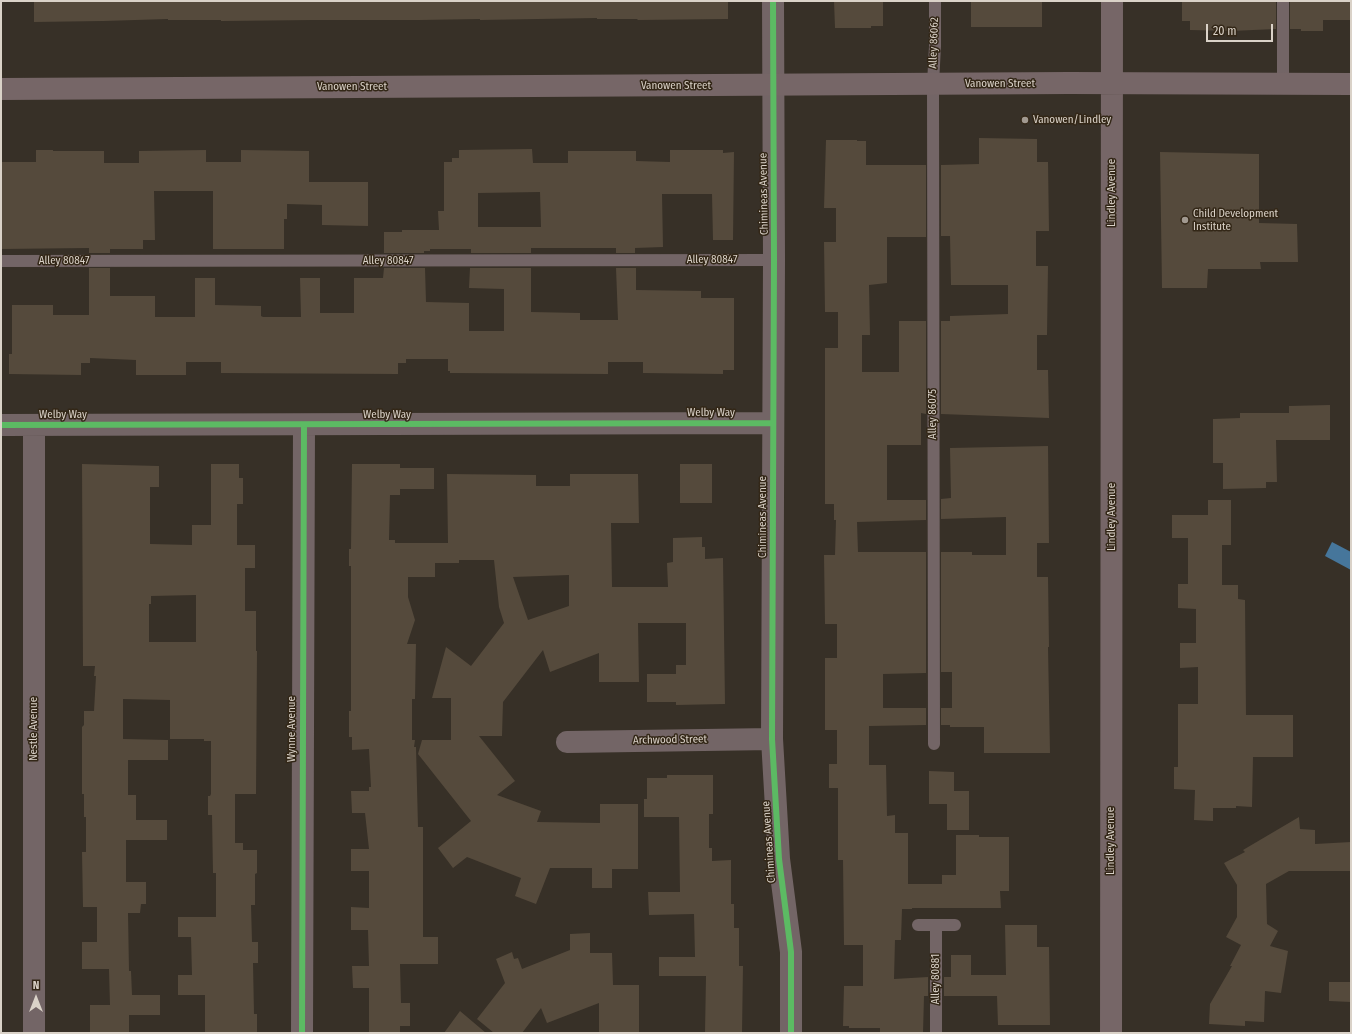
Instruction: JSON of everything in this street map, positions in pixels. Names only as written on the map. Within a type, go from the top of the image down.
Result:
[{"type":"main road","name":"Lindley Avenue","points":[[1111,1033],[1112,1]]},
{"type":"main road","name":"Vanowen Street","points":[[1,89],[933,84],[1351,84]]},
{"type":"street","name":"Chimineas Avenue","points":[[773,1],[774,260],[772,739],[779,859],[791,952],[791,1033]]},
{"type":"street","name":"Welby Way","points":[[1,425],[773,422]]},
{"type":"street","name":"Wynne Avenue","points":[[302,1033],[304,425]]},
{"type":"street","name":"Nestle Avenue","points":[[34,426],[34,1033]]},
{"type":"street","name":"Archwood Street","points":[[567,742],[772,739]]},
{"type":"lane","name":"Alley 86062","points":[[933,84],[935,1]]},
{"type":"lane","points":[[1283,1],[1283,84]]},
{"type":"lane","name":"Alley 86075","points":[[933,84],[934,744]]},
{"type":"lane","name":"Alley 80847","points":[[1,261],[774,260]]},
{"type":"lane","points":[[918,925],[955,925]]},
{"type":"lane","name":"Alley 80881","points":[[936,925],[936,1033]]},
{"type":"water","points":[[1332,542],[1351,552],[1351,570],[1325,556]]},
{"type":"building","points":[[34,1],[728,1],[728,19],[638,20],[597,18],[221,21],[168,19],[34,22]]},
{"type":"building","points":[[834,1],[883,1],[883,26],[871,26],[871,28],[835,28]]},
{"type":"building","points":[[971,1],[1042,1],[1042,27],[971,27]]},
{"type":"building","points":[[1182,1],[1276,1],[1276,29],[1231,31],[1190,30],[1190,21],[1182,21]]},
{"type":"building","points":[[1290,1],[1351,1],[1351,20],[1323,20],[1323,31],[1301,31],[1301,29],[1290,29]]},
{"type":"building","points":[[979,138],[1037,139],[1037,162],[1048,162],[1049,231],[1036,231],[1036,266],[1048,266],[1047,335],[1037,335],[1037,370],[1048,370],[1049,418],[941,414],[941,321],[950,321],[950,316],[1008,314],[1008,285],[951,285],[950,236],[941,236],[941,165],[979,164]]},
{"type":"building","points":[[826,140],[866,141],[866,165],[926,165],[926,237],[887,237],[887,283],[869,285],[870,335],[862,335],[862,372],[899,372],[899,321],[926,321],[926,414],[921,413],[921,445],[887,445],[887,500],[926,500],[926,520],[857,522],[858,552],[926,552],[926,673],[883,674],[883,708],[926,708],[926,725],[869,726],[869,765],[886,765],[887,816],[895,815],[895,833],[908,833],[908,884],[942,884],[942,875],[956,875],[956,835],[1009,837],[1009,891],[1000,891],[1001,908],[902,909],[901,940],[895,940],[894,979],[928,977],[928,996],[924,996],[923,1033],[880,1033],[880,1028],[849,1028],[849,1026],[843,1026],[844,986],[863,986],[863,945],[844,945],[843,860],[838,860],[838,788],[829,788],[829,764],[837,764],[837,730],[825,730],[825,658],[837,658],[837,624],[825,624],[824,555],[835,555],[836,520],[834,520],[834,504],[825,504],[825,348],[838,348],[838,312],[825,312],[824,242],[836,242],[836,208],[824,208]]},
{"type":"building","points":[[532,149],[533,163],[568,163],[568,151],[636,151],[636,161],[670,162],[670,150],[723,150],[723,153],[734,152],[733,240],[713,240],[712,194],[662,194],[663,247],[635,248],[635,253],[616,253],[616,248],[531,248],[531,253],[471,253],[471,249],[430,249],[430,251],[424,251],[424,253],[384,253],[384,232],[402,232],[402,230],[439,230],[438,211],[444,211],[444,162],[452,162],[452,158],[459,158],[459,150]],"holes":[[[540,192],[541,227],[478,227],[478,193]]]},
{"type":"building","points":[[36,150],[104,151],[104,163],[139,163],[139,151],[206,150],[206,162],[241,162],[241,150],[309,151],[309,182],[368,182],[368,226],[322,225],[322,205],[287,204],[287,219],[284,219],[284,249],[213,249],[213,191],[154,191],[155,240],[143,240],[143,249],[110,249],[110,253],[89,253],[89,248],[1,249],[1,162],[36,162]]},
{"type":"building","points":[[1160,152],[1259,154],[1259,223],[1297,224],[1298,262],[1260,262],[1261,269],[1208,269],[1207,288],[1162,288]]},
{"type":"building","points":[[89,268],[110,268],[110,296],[155,296],[155,317],[195,317],[195,278],[215,278],[215,305],[261,306],[261,316],[263,317],[301,317],[300,278],[320,278],[320,313],[354,313],[354,278],[383,278],[384,268],[425,268],[426,302],[469,303],[469,331],[504,331],[504,289],[469,288],[470,268],[531,268],[531,312],[580,313],[580,320],[618,320],[616,268],[636,268],[636,290],[701,291],[701,298],[734,298],[734,370],[723,370],[723,374],[643,373],[643,362],[608,362],[608,374],[450,373],[450,371],[448,371],[448,359],[406,359],[406,363],[398,363],[398,374],[221,373],[221,362],[186,362],[186,375],[136,375],[136,360],[90,358],[90,363],[81,363],[81,375],[9,374],[9,354],[12,354],[12,305],[53,305],[53,315],[89,315]]},
{"type":"building","points":[[1330,405],[1330,440],[1276,440],[1277,482],[1266,482],[1266,488],[1223,489],[1223,463],[1213,463],[1213,419],[1240,418],[1240,413],[1289,413],[1289,406]]},
{"type":"building","points":[[1048,446],[1049,543],[1037,543],[1037,577],[1048,577],[1050,753],[984,753],[984,727],[950,727],[950,725],[941,725],[941,708],[952,708],[952,672],[941,672],[941,552],[972,552],[972,555],[1006,555],[1006,517],[941,519],[941,499],[951,498],[950,448]]},
{"type":"building","points":[[82,464],[159,466],[159,487],[150,487],[150,544],[192,545],[192,525],[211,525],[211,464],[239,464],[239,478],[243,478],[243,504],[237,504],[237,545],[255,545],[255,568],[245,568],[245,611],[256,611],[256,794],[235,794],[235,843],[243,843],[243,850],[257,850],[255,905],[251,905],[252,942],[258,942],[258,963],[253,963],[254,1014],[257,1014],[257,1033],[205,1033],[205,995],[178,995],[178,975],[192,975],[191,937],[178,937],[178,917],[216,917],[216,873],[213,873],[212,815],[208,815],[208,796],[211,794],[211,741],[204,741],[204,739],[170,739],[170,700],[123,699],[123,739],[168,740],[168,760],[128,760],[128,795],[136,795],[136,820],[167,820],[167,840],[126,840],[126,882],[146,882],[146,904],[141,904],[140,913],[128,913],[129,971],[131,971],[132,995],[160,995],[160,1015],[129,1015],[129,1033],[90,1033],[90,1005],[110,1005],[109,969],[82,969],[82,942],[97,942],[97,907],[83,907],[82,852],[86,852],[86,817],[84,817],[84,794],[82,794],[82,727],[84,725],[84,711],[94,711],[96,676],[94,676],[95,666],[83,666]],"holes":[[[196,595],[196,642],[149,642],[149,604],[151,604],[151,596]]]},
{"type":"building","points":[[352,464],[400,464],[400,468],[434,468],[434,489],[400,489],[400,495],[390,495],[389,540],[395,540],[395,543],[448,543],[447,474],[536,475],[536,486],[570,486],[570,474],[638,474],[639,523],[611,523],[612,587],[668,587],[667,563],[673,562],[673,538],[702,537],[702,547],[705,547],[705,559],[723,558],[725,704],[676,705],[676,702],[647,702],[647,674],[676,674],[676,665],[686,665],[686,623],[638,623],[639,682],[599,682],[599,653],[550,672],[543,650],[503,702],[502,736],[479,736],[515,781],[497,795],[541,811],[537,822],[600,823],[600,804],[638,804],[638,869],[612,869],[612,888],[592,888],[592,868],[550,868],[536,904],[515,896],[521,878],[467,857],[453,868],[438,848],[471,821],[418,754],[422,740],[451,740],[451,698],[432,698],[446,647],[471,666],[504,623],[499,607],[494,560],[459,560],[459,563],[435,563],[435,577],[408,577],[408,597],[415,620],[407,644],[416,644],[415,699],[412,699],[412,740],[415,740],[414,747],[416,747],[418,827],[423,827],[423,937],[438,937],[438,964],[400,964],[401,1003],[410,1003],[410,1026],[400,1026],[400,1033],[369,1033],[369,988],[353,988],[352,966],[369,966],[368,930],[351,930],[351,907],[369,908],[369,871],[351,871],[351,849],[369,849],[365,813],[352,813],[351,791],[369,791],[369,787],[371,787],[369,749],[352,750],[352,737],[349,737],[349,711],[351,711],[351,566],[349,566],[349,549],[351,549]],"holes":[[[569,575],[569,606],[528,620],[513,577]]]},
{"type":"building","points":[[680,464],[712,464],[712,503],[680,503]]},
{"type":"building","points":[[1208,500],[1231,500],[1231,545],[1222,545],[1222,585],[1238,585],[1238,599],[1245,600],[1246,715],[1293,715],[1293,757],[1253,757],[1252,807],[1236,806],[1236,808],[1213,808],[1213,821],[1194,820],[1195,790],[1174,789],[1174,767],[1178,767],[1178,704],[1198,704],[1198,667],[1180,668],[1180,643],[1196,643],[1196,609],[1178,608],[1178,584],[1188,584],[1188,538],[1172,538],[1172,515],[1208,515]]},
{"type":"building","points":[[929,771],[954,772],[954,791],[969,791],[969,830],[947,830],[947,804],[929,804]]},
{"type":"building","points":[[667,775],[713,775],[713,814],[709,814],[709,848],[712,848],[712,861],[731,860],[731,904],[734,904],[734,928],[739,928],[739,966],[743,966],[742,1033],[705,1033],[706,976],[659,976],[659,957],[695,957],[694,914],[649,915],[648,892],[680,892],[679,817],[644,817],[644,799],[647,799],[647,778],[667,778]]},
{"type":"building","points":[[1299,817],[1300,829],[1315,830],[1315,844],[1351,842],[1351,871],[1289,871],[1266,884],[1267,924],[1278,931],[1270,946],[1288,951],[1281,993],[1265,991],[1264,1022],[1245,1021],[1245,1026],[1209,1024],[1210,1004],[1232,966],[1230,966],[1241,945],[1226,937],[1237,917],[1237,885],[1224,863],[1245,852],[1243,850]]},
{"type":"building","points":[[1005,925],[1037,925],[1037,947],[1049,947],[1050,1025],[998,1025],[997,996],[944,996],[944,977],[951,977],[951,955],[971,955],[971,975],[1006,975]]},
{"type":"building","points":[[590,933],[590,953],[612,953],[613,985],[639,985],[639,1033],[599,1033],[599,1003],[547,1023],[541,1008],[522,1033],[494,1033],[477,1019],[505,983],[496,959],[512,952],[514,959],[518,958],[522,969],[570,950],[570,934]]},
{"type":"building","points":[[1329,982],[1351,982],[1351,1002],[1329,1001]]},
{"type":"building","points":[[460,1011],[486,1033],[444,1033]]},
{"type":"cycle path","points":[[773,1],[774,260],[772,739],[779,859],[791,952],[791,1033]]},
{"type":"cycle path","points":[[1,425],[773,423]]},
{"type":"cycle path","points":[[302,1033],[304,425]]},
{"type":"place","name":"Vanowen/Lindley","points":[[1025,120]]},
{"type":"place","name":"Child Development Institute","points":[[1185,220]]}]
